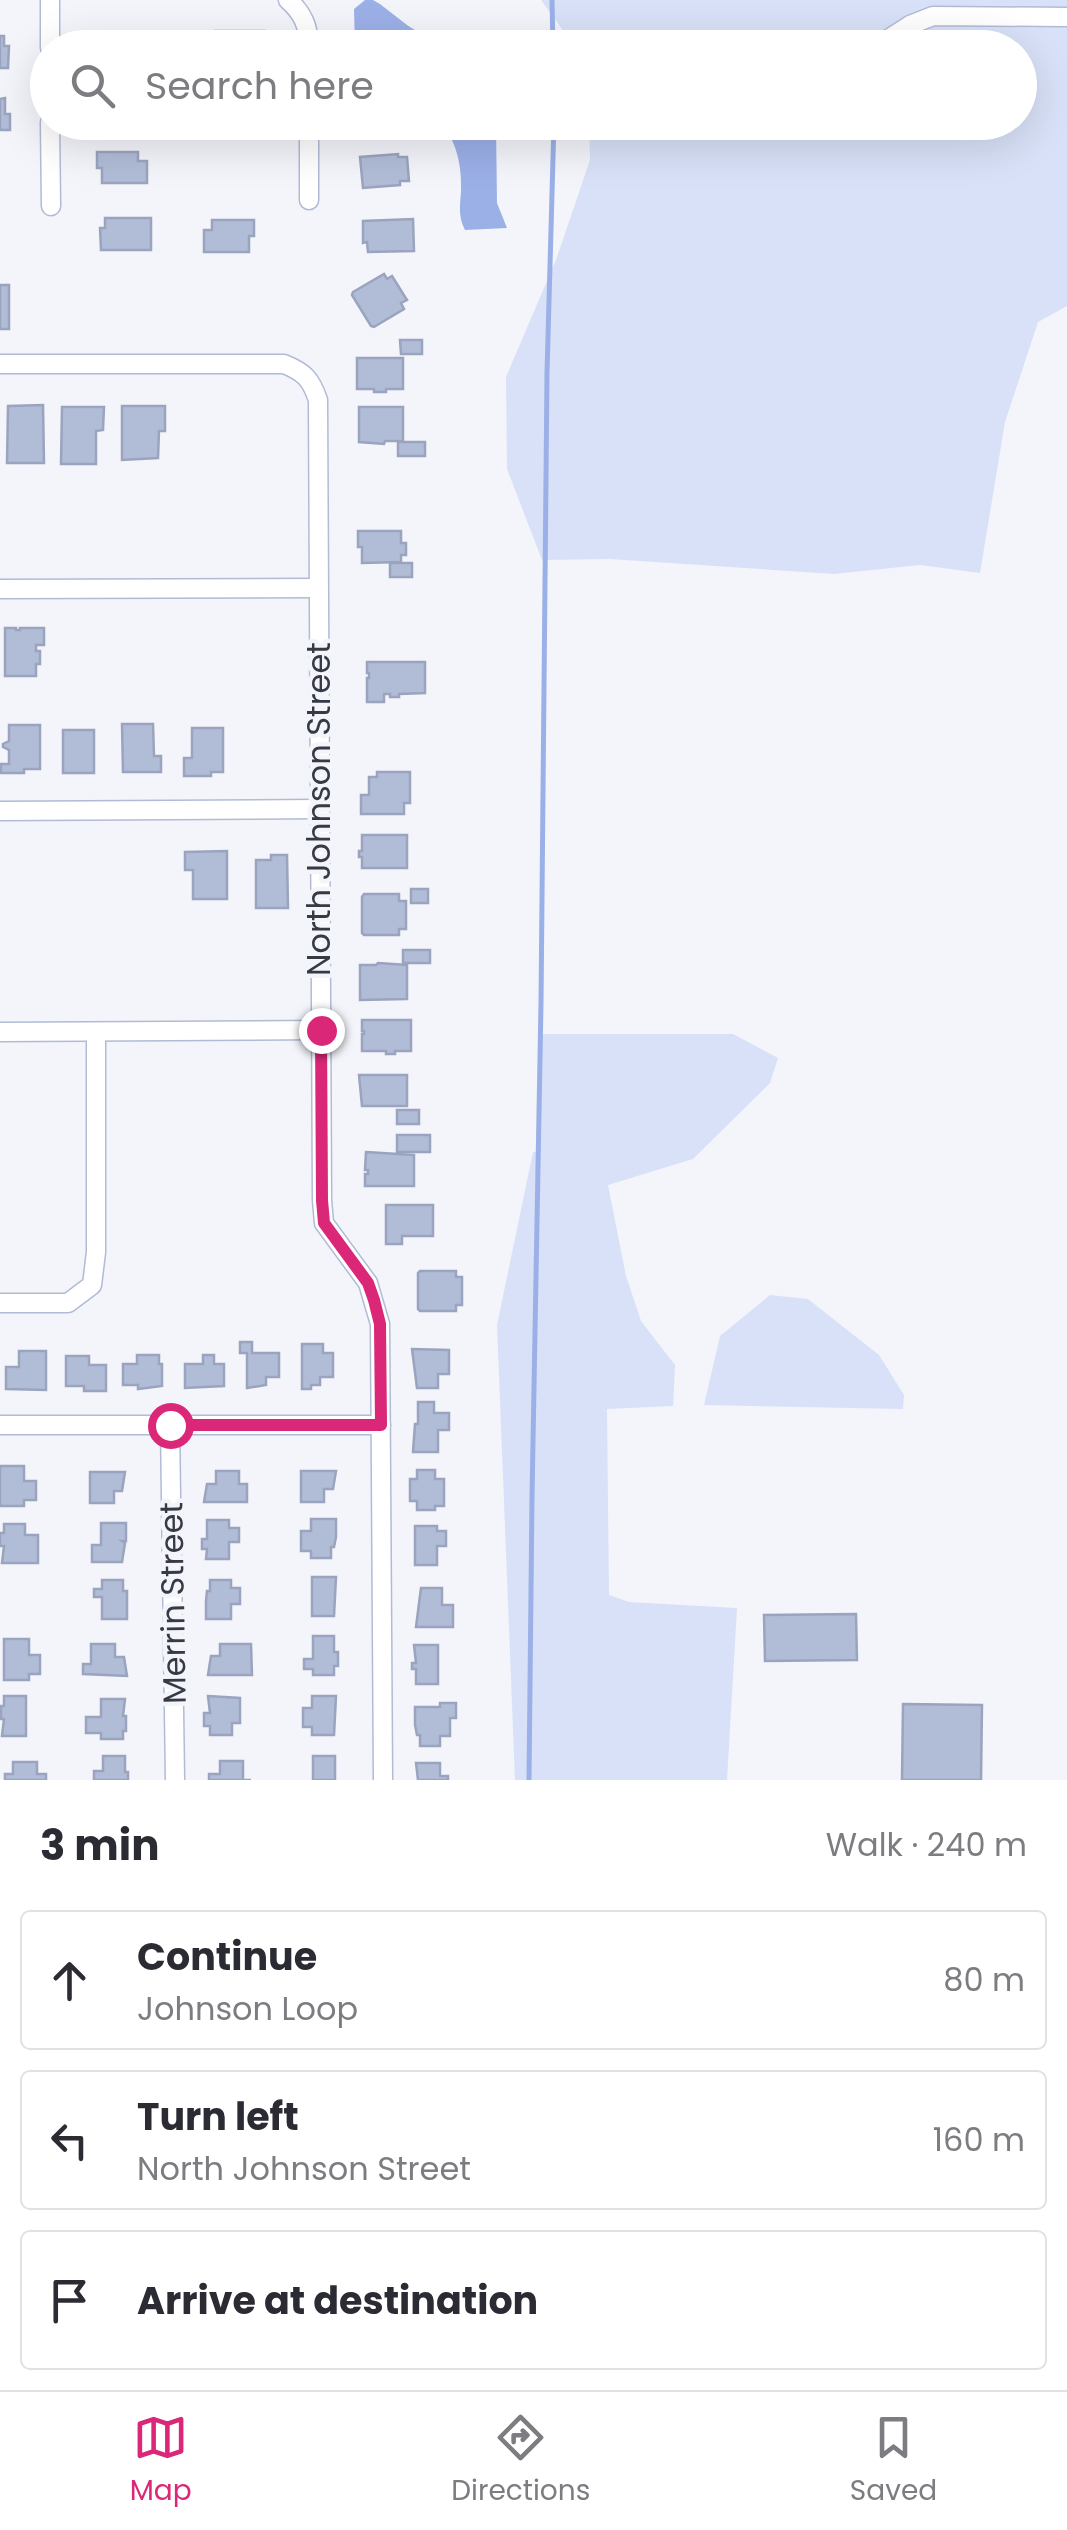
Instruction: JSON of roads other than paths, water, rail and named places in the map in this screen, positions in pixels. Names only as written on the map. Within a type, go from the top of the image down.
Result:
[{"type":"street","points":[[50,0],[50,30]]},
{"type":"street","points":[[288,0],[301,11],[307,30]]},
{"type":"street","points":[[902,30],[933,16],[1067,17]]},
{"type":"street","points":[[50,140],[51,206]]},
{"type":"street","points":[[309,140],[309,200]]},
{"type":"street","name":"North Johnson Street","points":[[0,364],[284,364],[302,371],[318,400],[322,1200],[324,1223],[368,1283],[380,1324],[383,1780]]},
{"type":"street","points":[[0,589],[318,588]]},
{"type":"street","points":[[0,811],[319,810]]},
{"type":"street","points":[[0,1032],[321,1030]]},
{"type":"street","points":[[0,1304],[68,1304],[92,1286],[96,1252],[96,1032]]},
{"type":"street","points":[[0,1425],[381,1425]]},
{"type":"street","name":"Merrin Street","points":[[170,1425],[175,1780]]},
{"type":"water","points":[[365,0],[373,0],[415,30],[355,30],[354,9]]},
{"type":"water","points":[[452,140],[496,140],[497,203],[507,228],[465,230],[460,216],[457,154]]},
{"type":"waterway","points":[[552,0],[553,30]]},
{"type":"waterway","points":[[529,1780],[547,373],[553,140]]}]
